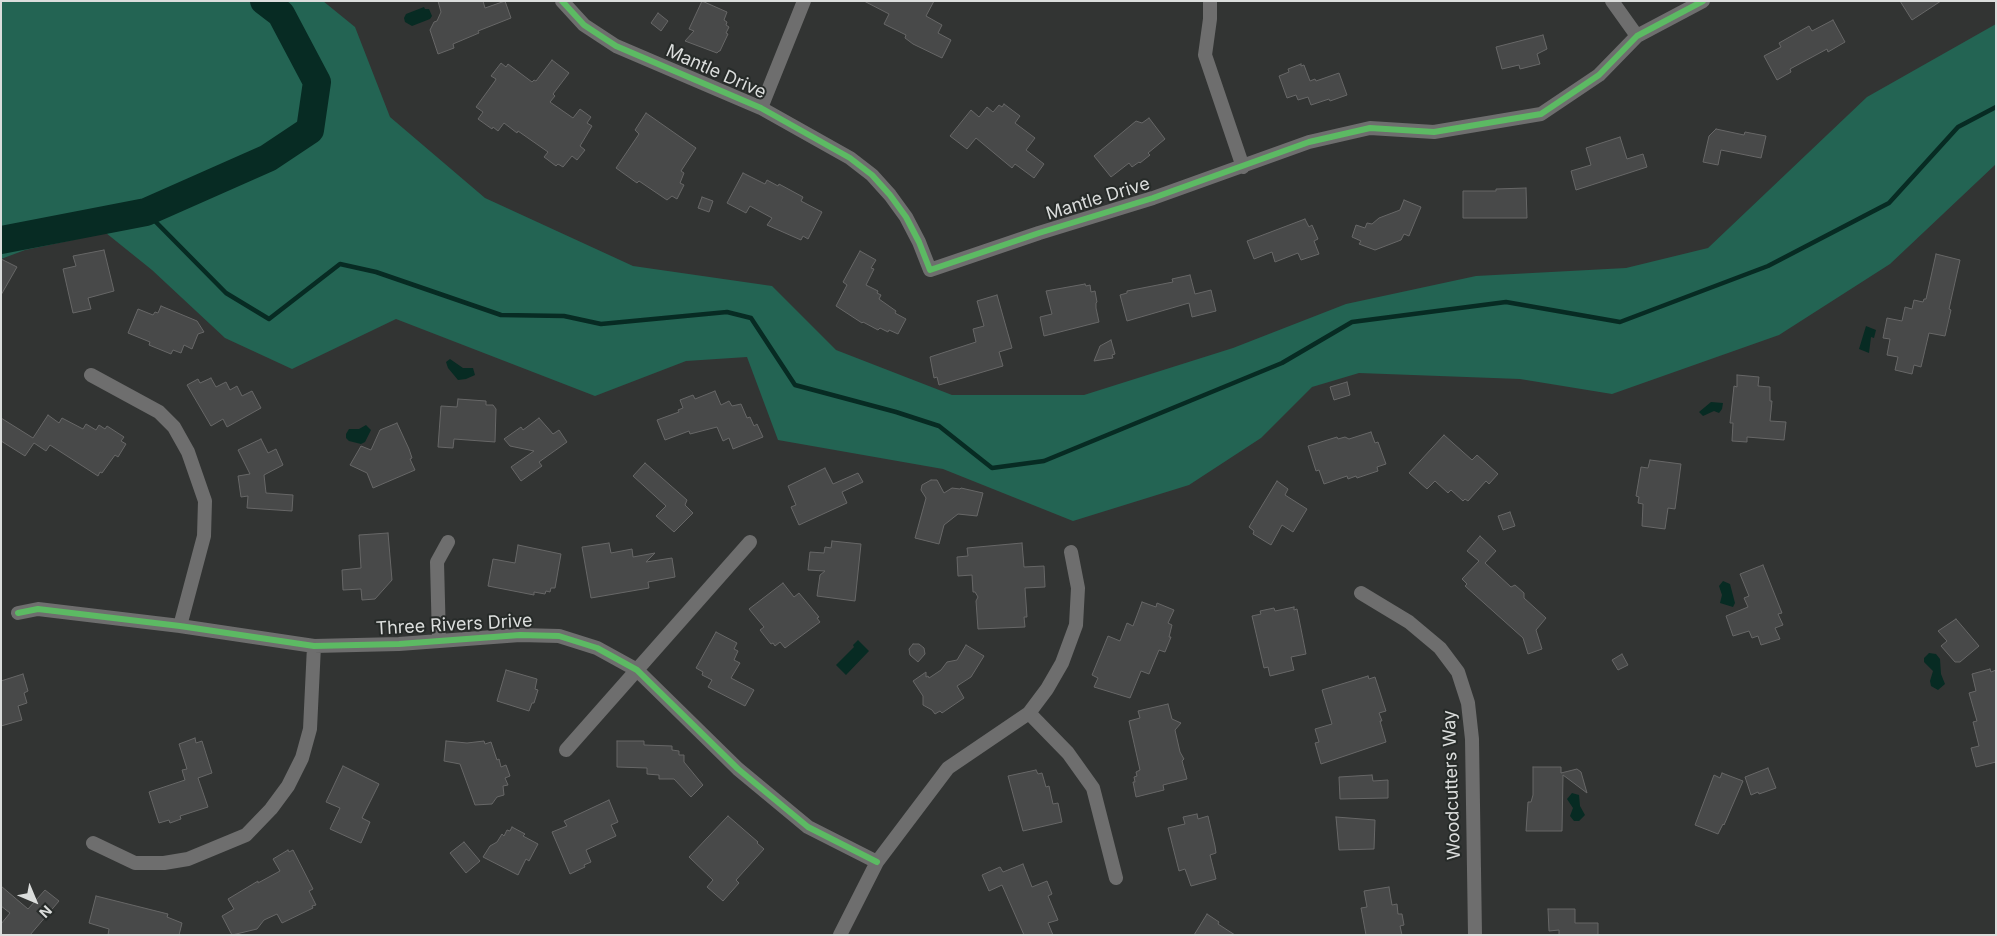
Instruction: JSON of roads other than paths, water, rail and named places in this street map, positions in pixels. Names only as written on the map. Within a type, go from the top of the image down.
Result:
[{"type":"street","name":"Mantle Drive","points":[[562,1],[584,25],[616,46],[761,108],[850,158],[872,175],[906,217],[919,242],[930,270],[1039,233],[1153,198],[1310,142],[1370,128],[1434,132],[1541,114],[1599,75],[1637,36],[1703,1]]},
{"type":"street","points":[[761,108],[804,1]]},
{"type":"street","points":[[1210,1],[1210,19],[1205,55],[1242,166]]},
{"type":"street","points":[[1612,1],[1637,36]]},
{"type":"street","points":[[92,374],[159,412],[174,427],[191,460],[205,501],[204,536],[180,626]]},
{"type":"street","points":[[439,640],[437,562],[448,542]]},
{"type":"street","points":[[566,750],[750,542]]},
{"type":"street","points":[[840,935],[877,862],[948,768],[1029,713],[1047,689],[1062,663],[1076,625],[1078,588],[1071,552]]},
{"type":"street","name":"Woodcutters Way","points":[[1361,593],[1409,622],[1440,648],[1458,672],[1468,703],[1472,739],[1475,935]]},
{"type":"street","name":"Three Rivers Drive","points":[[18,614],[38,608],[180,626],[314,646],[399,644],[520,635],[560,636],[596,648],[637,670],[738,770],[808,827],[877,862]]},
{"type":"street","points":[[93,843],[135,863],[164,862],[188,860],[246,835],[271,809],[288,786],[302,758],[310,729],[314,646]]},
{"type":"street","points":[[1029,713],[1068,752],[1093,788],[1116,878]]},
{"type":"waterway","points":[[1,240],[146,212],[268,158],[310,130],[317,82],[281,14],[264,1]]},
{"type":"waterway","points":[[146,212],[226,293],[269,319],[340,264],[376,272],[501,315],[564,316],[601,324],[727,312],[751,318],[795,385],[896,412],[939,426],[992,468],[1044,461],[1282,363],[1352,322],[1506,302],[1620,322],[1768,266],[1889,203],[1958,127],[1996,107]]}]
